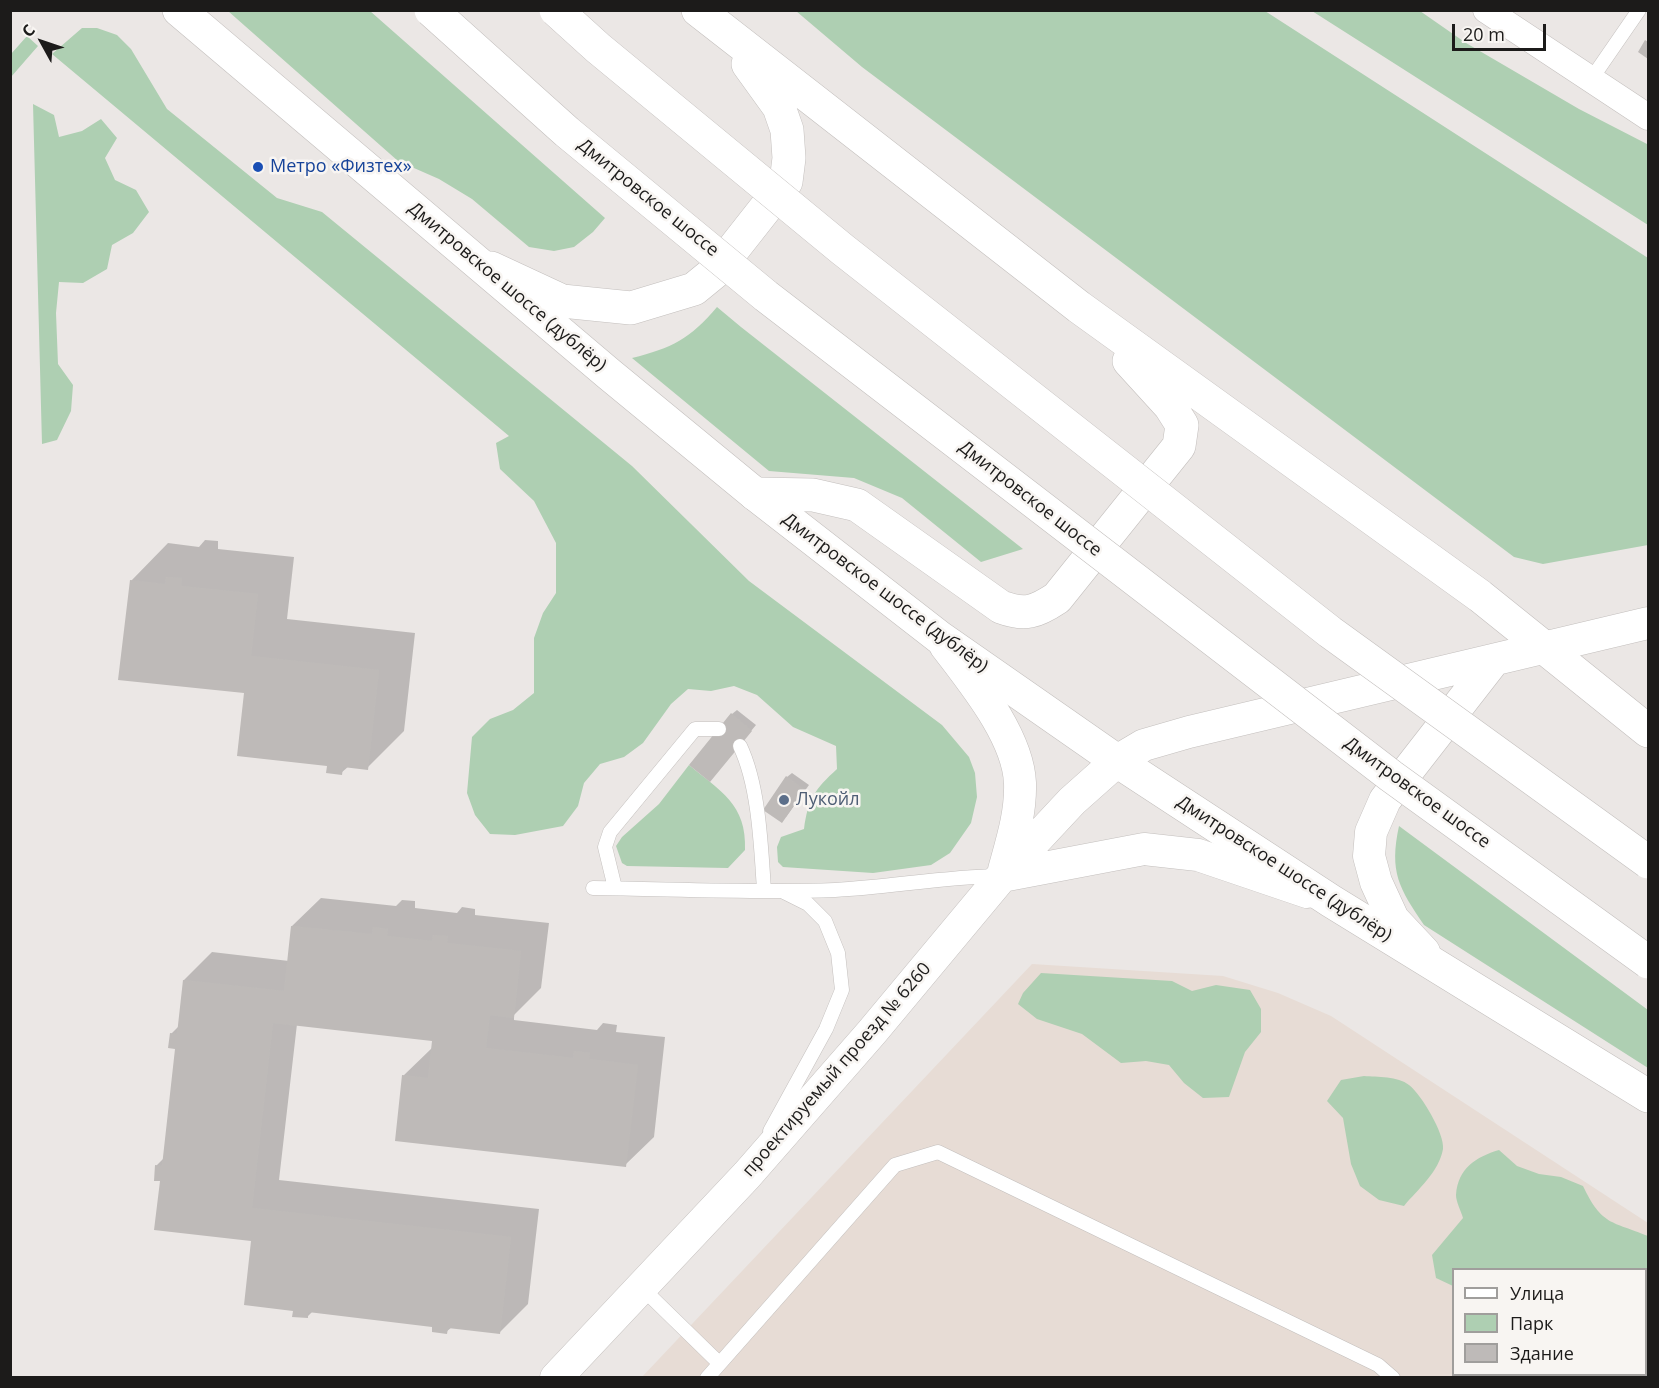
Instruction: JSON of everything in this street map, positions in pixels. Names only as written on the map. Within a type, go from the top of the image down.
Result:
[{"type":"main road","name":"Дмитровское шоссе","points":[[431,10],[567,132],[766,296],[1391,776],[1648,962]]},
{"type":"main road","points":[[556,10],[833,241],[1321,625],[1648,861]]},
{"type":"main road","name":"Дмитровское шоссе (дублёр)","points":[[180,12],[755,494],[939,637],[1118,761],[1331,901],[1648,1096]]},
{"type":"main road","points":[[476,261],[562,301],[631,308],[694,289],[716,272],[786,182],[789,158],[787,130],[779,107],[762,81],[707,18]]},
{"type":"main road","points":[[707,18],[1079,307],[1480,596],[1648,731]]},
{"type":"main road","points":[[755,494],[813,495],[856,504],[1001,607],[1018,613],[1037,611],[1057,598],[1179,446],[1182,425],[1170,406],[1079,307]]},
{"type":"street","points":[[1486,10],[1590,81],[1648,117]]},
{"type":"street","name":"проектируемый проезд № 6260","points":[[556,1377],[747,1175],[872,1032],[1002,876],[1072,801],[1118,761],[1144,745],[1189,732],[1648,623]]},
{"type":"street","points":[[939,637],[975,685],[1007,735],[1020,782],[1017,826],[1002,876],[1144,849],[1198,855],[1331,901]]},
{"type":"street","points":[[1437,967],[1393,919],[1376,882],[1369,856],[1371,832],[1385,800],[1494,660]]},
{"type":"lane","points":[[1590,81],[1640,10]]},
{"type":"lane","points":[[615,888],[605,847],[610,832],[695,729],[719,729]]},
{"type":"lane","points":[[740,746],[747,760],[761,843],[764,890]]},
{"type":"lane","points":[[593,888],[835,890],[896,885],[949,877],[1002,876]]},
{"type":"lane","points":[[747,1175],[826,1029],[842,990],[838,953],[825,921],[807,904],[780,891]]},
{"type":"lane","points":[[707,1377],[895,1165],[938,1152],[1378,1365],[1393,1377]]},
{"type":"lane","points":[[641,1287],[719,1364]]},
{"type":"shaded area","points":[[1032,964],[1223,976],[1278,993],[1331,1016],[1648,1223],[1648,1377],[641,1378]]},
{"type":"green space","points":[[228,11],[370,11],[605,218],[593,232],[574,247],[554,251],[529,247],[472,199],[439,179],[398,161]]},
{"type":"green space","points":[[796,11],[1265,11],[1648,258],[1648,545],[1543,564],[1514,557],[862,67]]},
{"type":"green space","points":[[1312,11],[1420,11],[1466,43],[1579,109],[1647,144],[1648,225]]},
{"type":"green space","points":[[82,28],[97,28],[117,35],[131,49],[167,109],[277,198],[322,212],[632,466],[749,581],[942,725],[969,757],[975,773],[977,797],[971,823],[950,853],[931,865],[873,873],[783,867],[778,862],[777,847],[781,837],[804,829],[810,802],[823,783],[837,769],[836,746],[793,727],[757,695],[734,686],[711,691],[688,689],[671,704],[643,743],[624,757],[600,764],[584,783],[578,806],[563,826],[515,835],[490,834],[475,815],[467,793],[472,737],[490,719],[513,710],[534,693],[534,638],[543,613],[556,593],[556,543],[534,501],[500,469],[496,443],[509,436],[52,54]]},
{"type":"green space","points":[[27,36],[38,46],[11,77],[11,54]]},
{"type":"green space","points":[[33,104],[54,115],[59,137],[82,131],[101,119],[117,138],[105,158],[115,180],[136,190],[149,212],[133,233],[112,245],[107,269],[83,283],[59,282],[56,313],[58,364],[73,385],[71,411],[57,440],[42,444]]},
{"type":"green space","points":[[717,307],[1023,549],[981,562],[902,498],[854,478],[769,471],[632,358],[669,346],[689,335]]},
{"type":"green space","points":[[689,765],[721,791],[736,810],[744,834],[745,850],[728,868],[627,866],[622,863],[616,846],[622,837],[659,804]]},
{"type":"green space","points":[[1399,826],[1648,1010],[1648,1068],[1424,925],[1402,890],[1398,879],[1395,856]]},
{"type":"green space","points":[[1041,973],[1172,981],[1192,991],[1216,985],[1250,990],[1261,1009],[1261,1032],[1245,1052],[1229,1097],[1203,1098],[1184,1083],[1169,1065],[1146,1061],[1121,1063],[1082,1034],[1037,1019],[1018,1004],[1023,993]]},
{"type":"green space","points":[[1364,1076],[1393,1078],[1409,1085],[1426,1105],[1443,1142],[1441,1157],[1437,1165],[1404,1206],[1379,1200],[1360,1186],[1351,1164],[1343,1118],[1327,1101],[1341,1080]]},
{"type":"green space","points":[[1499,1150],[1517,1166],[1539,1174],[1561,1177],[1583,1186],[1602,1215],[1617,1224],[1648,1236],[1648,1268],[1452,1268],[1452,1286],[1436,1278],[1432,1255],[1463,1218],[1456,1195],[1460,1178],[1470,1165],[1483,1156]]},
{"type":"building","points":[[1645,40],[1648,42],[1648,59],[1638,52]]},
{"type":"building","points":[[166,577],[182,578],[181,586],[258,594],[251,656],[379,670],[368,770],[343,767],[342,775],[326,773],[327,766],[237,756],[244,693],[118,680],[130,580],[165,584]]},
{"type":"building","points":[[731,713],[752,731],[710,782],[689,765]]},
{"type":"building","name":"Лукойл","points":[[786,776],[805,790],[782,823],[763,810]]},
{"type":"building","points":[[291,926],[372,934],[373,927],[388,929],[387,936],[432,941],[433,935],[448,936],[447,943],[521,951],[514,1018],[490,1015],[486,1048],[573,1058],[574,1051],[590,1053],[589,1059],[638,1065],[626,1167],[395,1141],[402,1075],[428,1078],[432,1041],[273,1023],[252,1208],[511,1237],[500,1334],[448,1328],[447,1334],[432,1332],[432,1327],[308,1312],[308,1318],[292,1317],[293,1311],[244,1305],[251,1241],[154,1230],[160,1181],[154,1181],[155,1165],[162,1166],[175,1049],[168,1048],[170,1033],[177,1034],[183,980],[284,991]]},
{"type":"place","name":"Метро «Физтех»","points":[[258,167]]},
{"type":"place","name":"Лукойл","points":[[784,800]]}]
